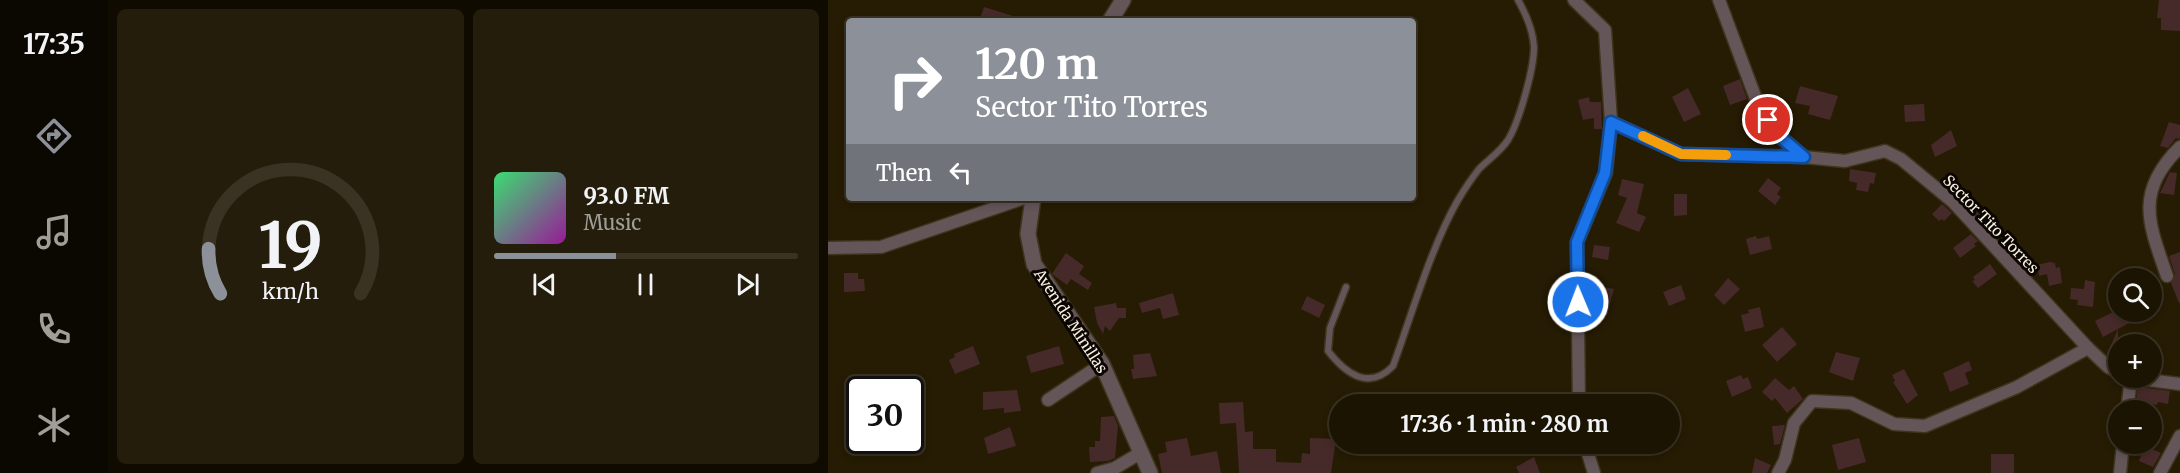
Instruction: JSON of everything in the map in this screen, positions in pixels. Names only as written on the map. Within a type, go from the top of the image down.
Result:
[{"type":"street","points":[[1112,18],[1124,0]]},
{"type":"street","points":[[1574,0],[1605,30],[1611,122],[1605,173],[1577,242],[1579,394]]},
{"type":"street","points":[[1719,0],[1759,107],[1777,134],[1804,157]]},
{"type":"street","name":"Sector Tito Torres","points":[[1611,122],[1681,154],[1804,157],[1845,161],[1885,151],[1901,159],[1953,202],[2108,367]]},
{"type":"street","points":[[2167,276],[2150,229],[2148,202],[2161,166],[2180,147]]},
{"type":"street","points":[[828,248],[881,247],[1015,201]]},
{"type":"street","name":"Avenida Minillas","points":[[1033,201],[1028,234],[1034,264],[1102,363],[1150,473]]},
{"type":"street","points":[[1778,473],[1785,460],[1794,423],[1812,401],[1851,403],[1894,424],[1925,426],[2018,387],[2088,348]]},
{"type":"street","points":[[1048,400],[1102,363]]},
{"type":"street","points":[[2162,382],[2180,384]]},
{"type":"street","points":[[2160,473],[2180,436]]},
{"type":"street","points":[[1097,473],[1115,468],[1142,452]]},
{"type":"street","points":[[1588,454],[1594,473]]},
{"type":"street","points":[[2120,473],[2122,454]]},
{"type":"lane","points":[[1346,287],[1330,328],[1328,351],[1340,366],[1356,375],[1372,380],[1385,375],[1393,366],[1441,237],[1458,200],[1479,170],[1497,154],[1516,123],[1529,77],[1534,47],[1526,15],[1518,0]]},
{"type":"building","points":[[2159,0],[2180,0],[2180,31],[2161,30],[2161,18],[2157,18]]},
{"type":"building","points":[[984,7],[1020,18],[980,18]]},
{"type":"building","points":[[1740,79],[1747,99],[1730,105],[1723,86]]},
{"type":"building","points":[[1800,86],[1838,96],[1830,120],[1808,114],[1810,106],[1795,103]]},
{"type":"building","points":[[1688,88],[1701,114],[1684,122],[1672,97]]},
{"type":"building","points":[[1589,97],[1590,102],[1601,102],[1602,129],[1594,129],[1594,118],[1583,120],[1578,100]]},
{"type":"building","points":[[1924,104],[1925,121],[1905,122],[1904,105]]},
{"type":"building","points":[[2169,122],[2180,125],[2180,139],[2176,138],[2168,148],[2160,146]]},
{"type":"building","points":[[1951,130],[1957,146],[1935,157],[1931,145]]},
{"type":"building","points":[[1850,169],[1876,173],[1874,184],[1870,183],[1868,192],[1856,190],[1857,183],[1849,181]]},
{"type":"building","points":[[2170,172],[2177,173],[2174,195],[2160,193]]},
{"type":"building","points":[[1768,178],[1781,188],[1777,194],[1781,197],[1775,205],[1758,191]]},
{"type":"building","points":[[1622,179],[1644,184],[1637,213],[1646,217],[1639,232],[1616,223],[1627,198],[1618,195]]},
{"type":"building","points":[[1674,194],[1687,194],[1687,215],[1674,216]]},
{"type":"building","points":[[1977,202],[1999,227],[1993,233],[1970,209]]},
{"type":"building","points":[[1942,204],[1952,213],[1944,221],[1942,219],[1939,221],[1932,214]]},
{"type":"building","points":[[1971,234],[1978,241],[1974,244],[1976,246],[1960,258],[1953,248]]},
{"type":"building","points":[[1756,236],[1757,239],[1769,236],[1772,249],[1750,255],[1746,239]]},
{"type":"building","points":[[1594,245],[1610,247],[1608,260],[1592,257]]},
{"type":"building","points":[[2180,252],[2179,303],[2171,283],[2175,274],[2169,256]]},
{"type":"building","points":[[1066,253],[1084,266],[1079,274],[1092,283],[1088,290],[1071,279],[1067,285],[1052,274]]},
{"type":"building","points":[[2055,263],[2056,268],[2060,267],[2062,283],[2049,286],[2047,274],[2039,276],[2037,265]]},
{"type":"building","points":[[1990,264],[1997,274],[1978,288],[1972,281],[1975,280],[1973,277]]},
{"type":"building","points":[[844,273],[858,273],[858,279],[864,279],[865,291],[844,292]]},
{"type":"building","points":[[1728,278],[1740,289],[1724,305],[1714,295]]},
{"type":"building","points":[[2085,280],[2095,282],[2093,307],[2077,305],[2078,300],[2070,299],[2071,288],[2084,289]]},
{"type":"building","points":[[1681,285],[1686,299],[1669,306],[1663,292]]},
{"type":"building","points":[[1599,286],[1614,289],[1607,315],[1592,311]]},
{"type":"building","points":[[1173,293],[1179,315],[1163,319],[1160,308],[1142,313],[1139,303]]},
{"type":"building","points":[[1307,296],[1325,305],[1319,318],[1301,309]]},
{"type":"building","points":[[1116,303],[1117,308],[1126,308],[1126,318],[1119,318],[1110,331],[1105,326],[1103,334],[1097,323],[1094,307]]},
{"type":"building","points":[[1760,307],[1764,327],[1745,332],[1741,315],[1749,313],[1748,310]]},
{"type":"building","points":[[2108,314],[2108,322],[2131,322],[2103,337],[2095,321]]},
{"type":"building","points":[[1782,327],[1797,344],[1777,362],[1762,345]]},
{"type":"building","points":[[973,346],[980,364],[955,374],[949,360],[955,357],[954,354]]},
{"type":"building","points":[[1059,346],[1064,364],[1031,373],[1026,356]]},
{"type":"building","points":[[1836,352],[1860,358],[1853,381],[1829,372]]},
{"type":"building","points":[[1150,353],[1157,376],[1133,379],[1131,369],[1134,369],[1133,355]]},
{"type":"building","points":[[1969,361],[1972,370],[1965,373],[1969,384],[1950,392],[1943,373]]},
{"type":"building","points":[[1904,369],[1918,395],[1907,404],[1893,382],[1895,381],[1892,375]]},
{"type":"building","points":[[1741,375],[1743,379],[1748,377],[1752,388],[1732,397],[1726,381]]},
{"type":"building","points":[[1775,378],[1789,390],[1794,386],[1803,399],[1787,413],[1775,398],[1772,401],[1762,392]]},
{"type":"building","points":[[2138,388],[2170,391],[2168,404],[2162,403],[2162,400],[2136,400]]},
{"type":"building","points":[[1017,390],[1021,411],[1004,413],[1004,408],[983,410],[983,392]]},
{"type":"building","points":[[1243,402],[1245,432],[1253,431],[1253,449],[1276,449],[1276,462],[1301,463],[1302,453],[1310,454],[1310,438],[1329,439],[1329,454],[1334,454],[1331,473],[1239,473],[1236,423],[1220,424],[1219,403]]},
{"type":"building","points":[[1114,416],[1118,426],[1115,458],[1108,461],[1090,462],[1089,447],[1095,447],[1095,441],[1100,441],[1101,417]]},
{"type":"building","points":[[1785,425],[1780,444],[1774,445],[1772,426]]},
{"type":"building","points":[[1010,427],[1016,446],[988,454],[984,438]]},
{"type":"building","points":[[1187,438],[1191,456],[1217,451],[1221,473],[1162,473],[1158,454],[1167,452],[1165,442]]},
{"type":"building","points":[[1859,438],[1866,462],[1838,470],[1832,445]]},
{"type":"building","points":[[1991,454],[2014,454],[2014,473],[1991,473]]},
{"type":"building","points":[[2142,454],[2160,454],[2153,467],[2139,461]]},
{"type":"building","points":[[1534,457],[1540,473],[1519,473],[1516,467]]},
{"type":"building","points":[[1755,458],[1771,465],[1767,473],[1752,473]]},
{"type":"slow traffic","points":[[1643,136],[1681,154],[1726,155]]},
{"type":"route","points":[[1578,302],[1577,242],[1605,173],[1611,122],[1681,154],[1804,157],[1777,134],[1768,120]]}]
